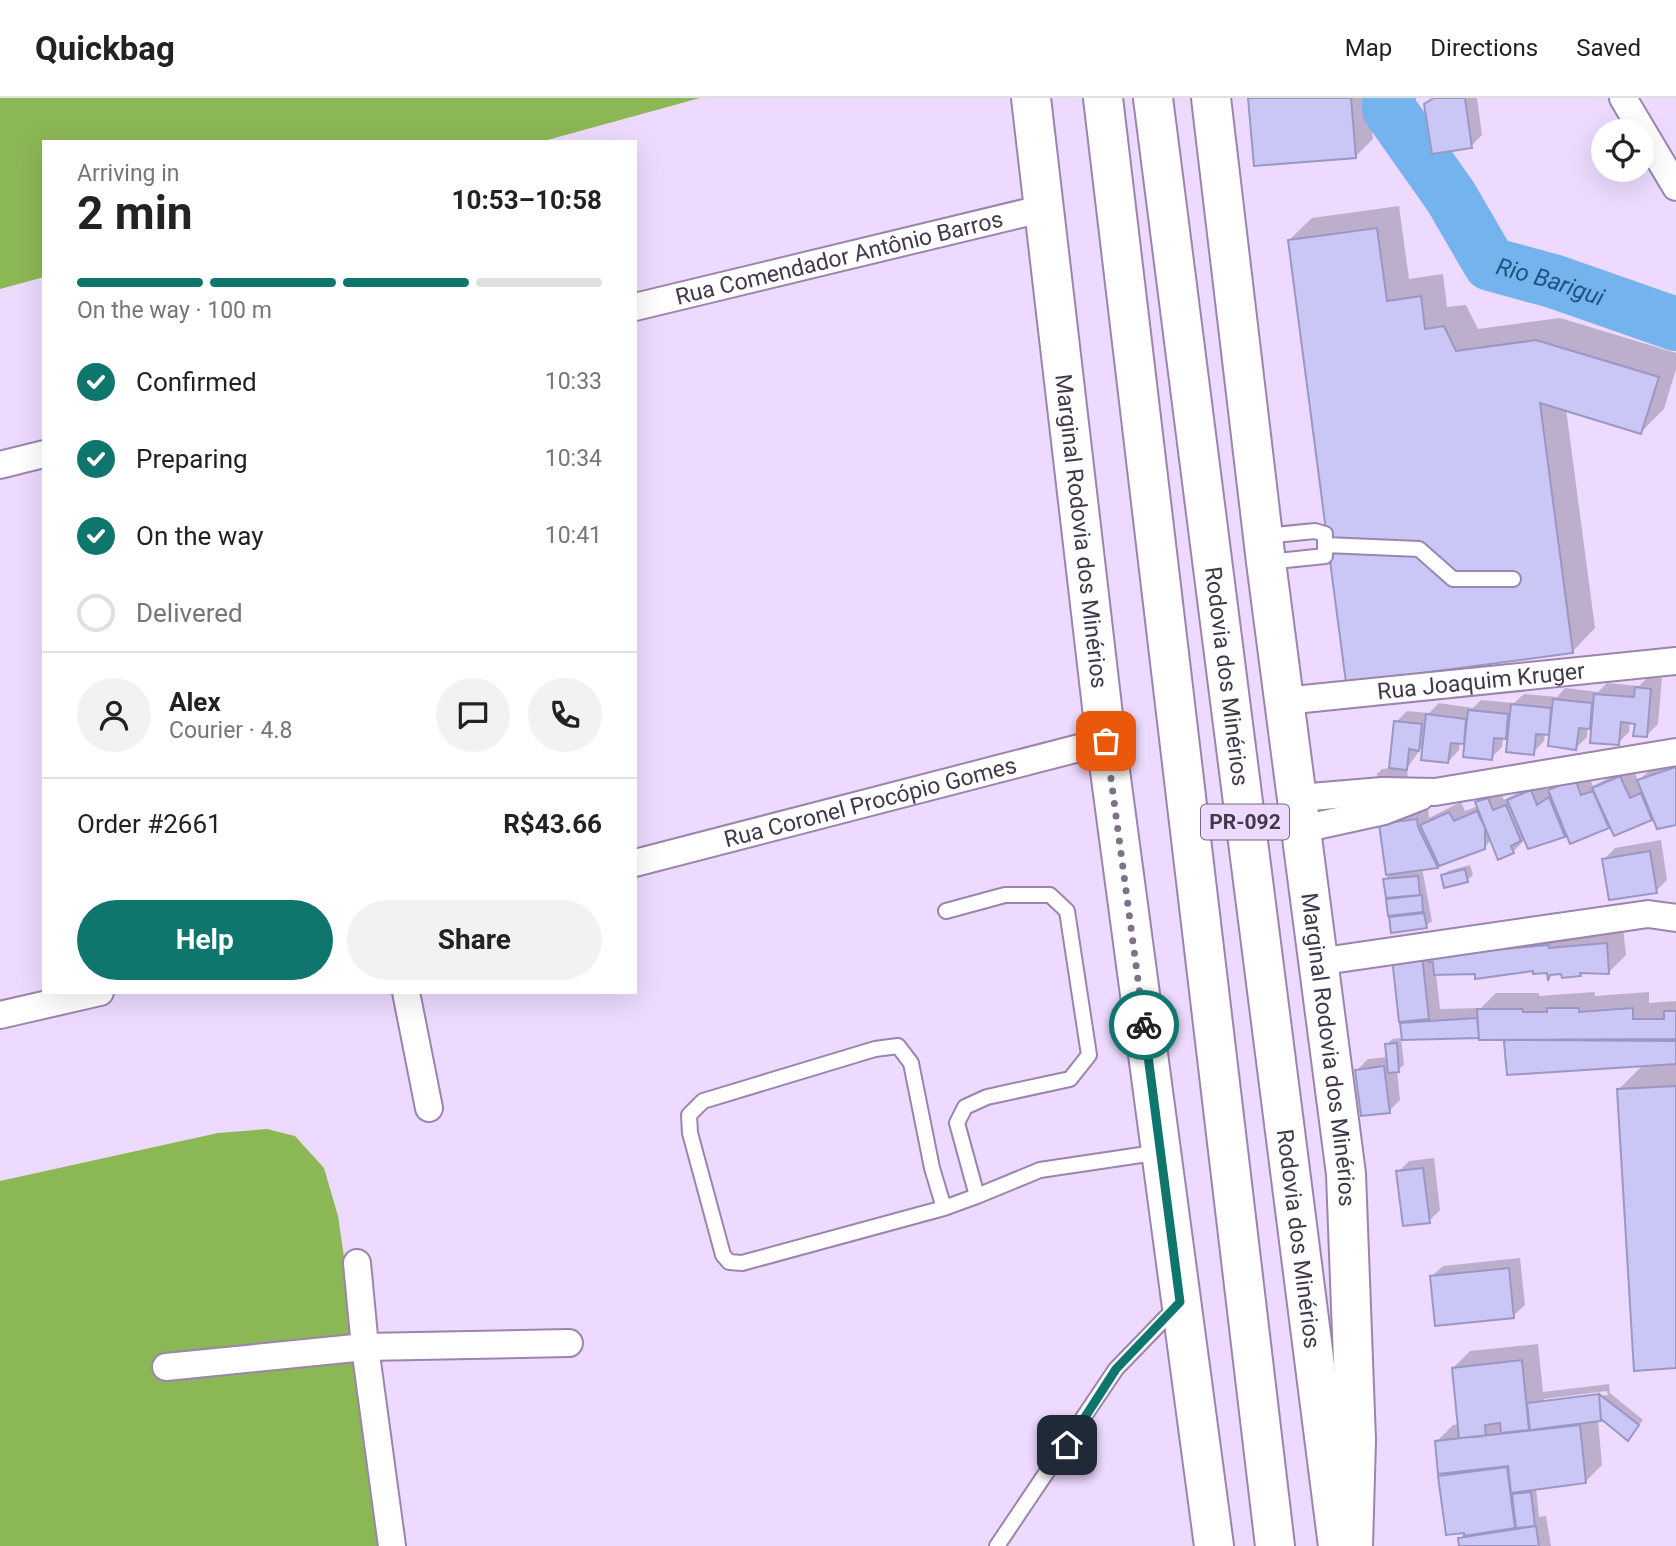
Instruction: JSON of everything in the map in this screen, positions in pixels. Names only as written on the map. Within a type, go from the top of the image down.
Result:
[{"type":"main road","name":"Marginal Rodovia dos Minérios","points":[[1031,98],[1106,741],[1214,1546]]},
{"type":"main road","name":"PR-092","points":[[1103,98],[1275,1546]]},
{"type":"main road","name":"Rodovia dos Minérios","points":[[1153,98],[1338,1546]]},
{"type":"main road","name":"Marginal Rodovia dos Minérios","points":[[1211,98],[1284,701],[1301,814],[1317,962],[1346,1174],[1356,1440],[1353,1546]]},
{"type":"street","points":[[1623,98],[1676,187]]},
{"type":"street","name":"Rua Comendador Antônio Barros","points":[[637,307],[1045,208]]},
{"type":"street","points":[[0,465],[42,454]]},
{"type":"street","name":"Rua Joaquim Kruger","points":[[1284,701],[1676,662]]},
{"type":"street","name":"Rua Coronel Procópio Gomes","points":[[637,862],[1106,741]]},
{"type":"street","points":[[1301,814],[1384,811],[1434,792],[1676,752]]},
{"type":"street","points":[[1317,962],[1648,914],[1676,918]]},
{"type":"street","points":[[0,1015],[91,994]]},
{"type":"street","points":[[407,994],[429,1108]]},
{"type":"street","points":[[357,1263],[365,1347],[392,1546]]},
{"type":"street","points":[[166,1367],[365,1347],[569,1343]]},
{"type":"lane","points":[[1315,531],[1325,534],[1325,556],[1265,549],[1315,531]]},
{"type":"lane","points":[[1326,545],[1419,549],[1453,579],[1513,579]]},
{"type":"lane","points":[[946,911],[1005,895],[1049,895],[1067,911],[1089,1055],[1070,1079],[987,1097],[965,1107],[957,1123],[977,1196]]},
{"type":"lane","points":[[944,1208],[932,1168],[911,1063],[898,1046],[875,1049],[704,1101],[689,1115],[690,1133],[723,1255],[729,1262],[742,1263],[944,1208],[1040,1170],[1161,1152]]},
{"type":"lane","points":[[997,1546],[1116,1369],[1180,1302]]},
{"type":"green space","points":[[0,98],[700,98],[547,140],[42,140],[42,278],[0,289]]},
{"type":"green space","points":[[267,1129],[295,1136],[324,1168],[338,1216],[386,1546],[0,1546],[0,1181],[218,1133]]},
{"type":"building","points":[[1248,98],[1351,98],[1356,158],[1254,166]]},
{"type":"building","points":[[1434,98],[1465,98],[1472,148],[1432,154],[1424,104]]},
{"type":"building","points":[[1377,228],[1387,301],[1421,296],[1425,329],[1444,326],[1456,351],[1536,340],[1659,377],[1641,434],[1540,403],[1573,653],[1346,683],[1288,240]]},
{"type":"building","points":[[1635,687],[1651,689],[1647,737],[1633,736],[1635,724],[1621,722],[1619,745],[1590,743],[1594,694],[1634,697]]},
{"type":"building","points":[[1553,699],[1592,703],[1590,729],[1579,728],[1576,750],[1548,746]]},
{"type":"building","points":[[1511,704],[1551,708],[1549,735],[1536,734],[1534,755],[1506,752]]},
{"type":"building","points":[[1468,710],[1508,714],[1506,739],[1494,738],[1492,760],[1463,757]]},
{"type":"building","points":[[1426,714],[1466,719],[1464,744],[1451,743],[1448,763],[1421,760]]},
{"type":"building","points":[[1394,721],[1422,724],[1419,751],[1409,749],[1407,770],[1389,768]]},
{"type":"building","points":[[1676,767],[1676,825],[1657,829],[1637,780]]},
{"type":"building","points":[[1620,776],[1630,798],[1641,793],[1652,820],[1614,836],[1592,788]]},
{"type":"building","points":[[1575,779],[1581,795],[1593,791],[1609,828],[1570,844],[1548,790]]},
{"type":"building","points":[[1531,790],[1537,805],[1549,797],[1565,837],[1528,849],[1507,800]]},
{"type":"building","points":[[1488,798],[1493,810],[1506,805],[1521,841],[1511,846],[1514,853],[1498,860],[1475,802]]},
{"type":"building","points":[[1477,811],[1485,828],[1485,849],[1439,866],[1420,825],[1449,812],[1454,821]]},
{"type":"building","points":[[1417,819],[1418,827],[1438,868],[1386,875],[1379,824]]},
{"type":"building","points":[[1650,851],[1657,893],[1609,900],[1602,859]]},
{"type":"building","points":[[1465,869],[1468,882],[1444,888],[1441,875]]},
{"type":"building","points":[[1418,876],[1420,895],[1386,898],[1383,879]]},
{"type":"building","points":[[1422,895],[1423,912],[1388,916],[1386,899]]},
{"type":"building","points":[[1424,913],[1427,928],[1391,933],[1389,917]]},
{"type":"building","points":[[1607,943],[1609,974],[1580,973],[1581,976],[1562,978],[1561,974],[1550,975],[1548,981],[1547,973],[1533,974],[1533,971],[1475,979],[1475,974],[1434,975],[1433,962],[1429,962],[1428,956],[1548,945],[1549,948]]},
{"type":"building","points":[[1422,955],[1429,1019],[1399,1022],[1392,958]]},
{"type":"building","points":[[1547,1008],[1579,1008],[1579,1012],[1633,1008],[1633,1019],[1664,1019],[1664,1011],[1676,1011],[1676,1039],[1479,1040],[1477,1009],[1547,1012]]},
{"type":"building","points":[[1477,1018],[1479,1038],[1402,1040],[1400,1023]]},
{"type":"building","points":[[1506,1040],[1676,1041],[1676,1064],[1507,1075]]},
{"type":"building","points":[[1397,1043],[1399,1072],[1388,1073],[1385,1044]]},
{"type":"building","points":[[1384,1066],[1390,1113],[1361,1116],[1355,1070]]},
{"type":"building","points":[[1676,1086],[1676,1368],[1634,1371],[1617,1089]]},
{"type":"building","points":[[1423,1168],[1430,1223],[1403,1226],[1396,1171]]},
{"type":"building","points":[[1509,1268],[1514,1318],[1435,1326],[1430,1276]]},
{"type":"building","points":[[1522,1360],[1529,1430],[1501,1433],[1500,1423],[1485,1425],[1486,1436],[1459,1438],[1452,1368]]},
{"type":"building","points":[[1599,1394],[1601,1421],[1530,1430],[1527,1403]]},
{"type":"building","points":[[1599,1394],[1639,1425],[1628,1441],[1601,1419]]},
{"type":"building","points":[[1580,1425],[1586,1483],[1511,1493],[1508,1466],[1438,1474],[1435,1441]]},
{"type":"building","points":[[1507,1467],[1515,1528],[1464,1536],[1464,1533],[1446,1535],[1438,1476]]},
{"type":"building","points":[[1531,1492],[1535,1526],[1516,1528],[1512,1494]]},
{"type":"building","points":[[1536,1526],[1539,1546],[1459,1546],[1458,1538]]},
{"type":"waterway","name":"Rio Barigui","points":[[1389,98],[1389,109],[1451,197],[1490,264],[1553,281],[1676,324]]},
{"type":"way so far","points":[[1106,741],[1144,1025]]},
{"type":"route","points":[[1067,1445],[1116,1369],[1180,1302],[1144,1025]]}]
